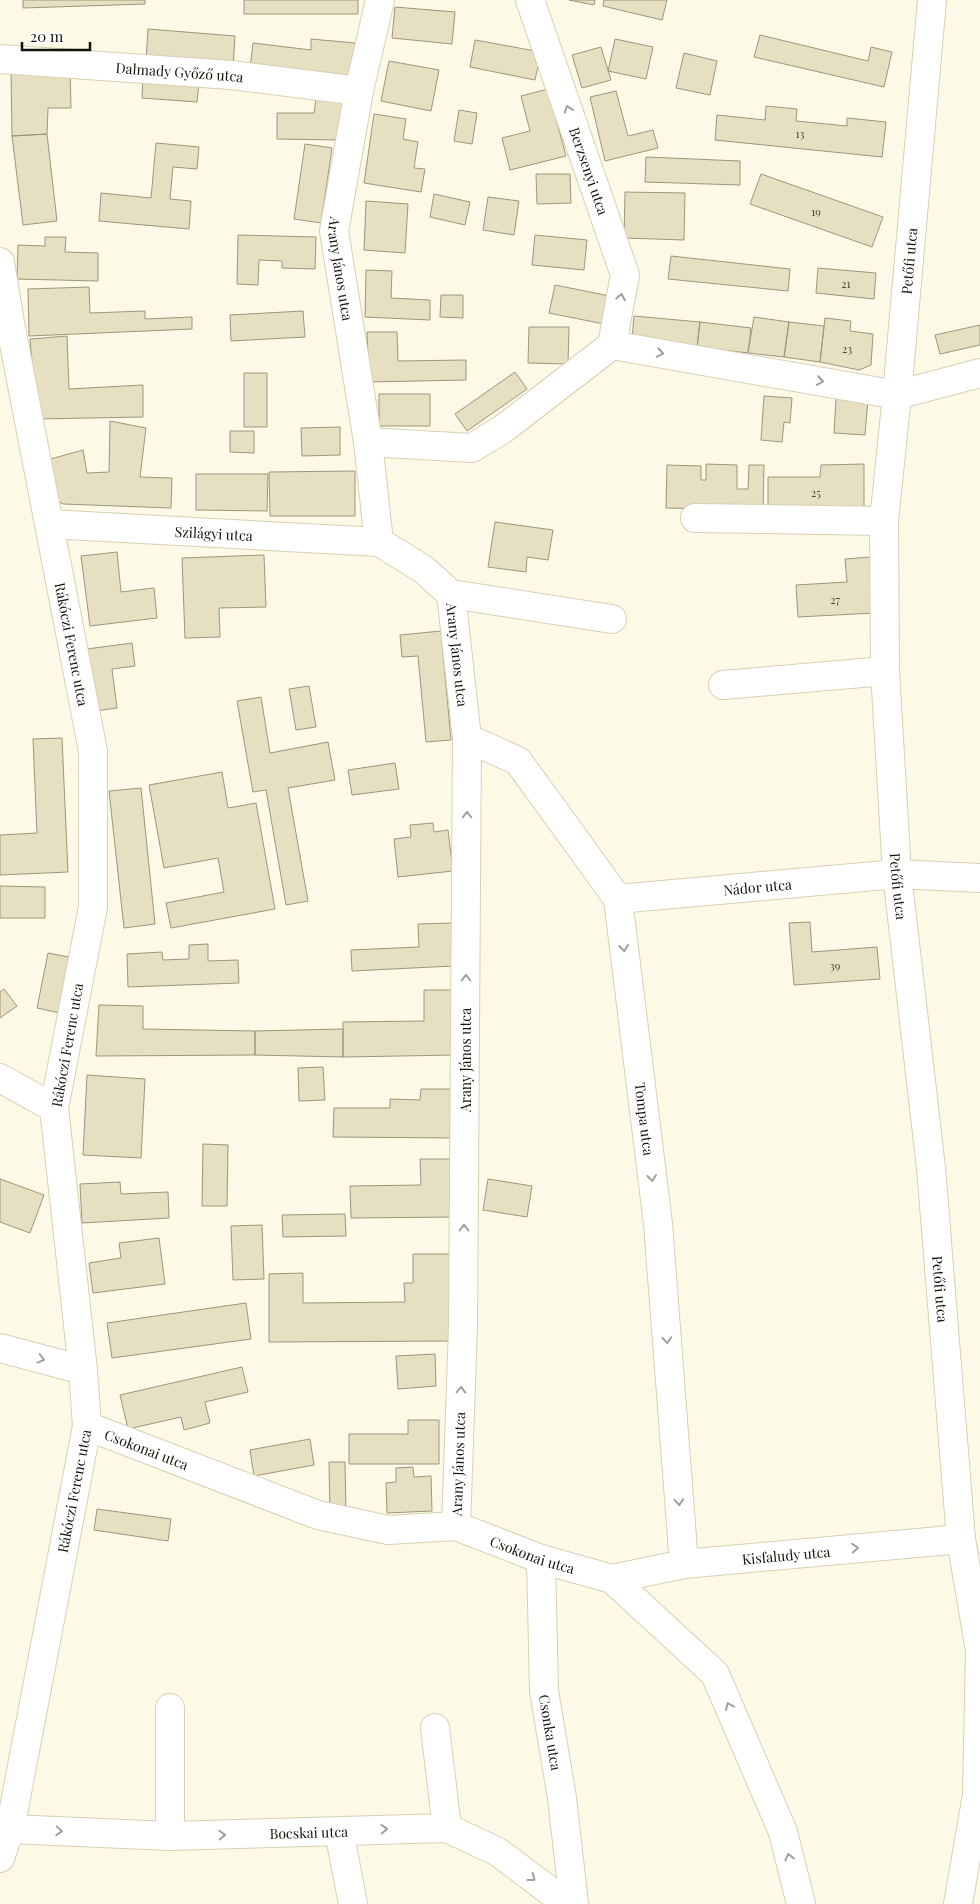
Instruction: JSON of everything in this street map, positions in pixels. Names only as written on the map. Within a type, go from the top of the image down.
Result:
[{"type":"street","name":"Arany János utca","points":[[380,0],[359,91],[334,231],[368,442],[379,542],[423,569],[451,594],[612,619]]},
{"type":"street","name":"Berzsenyi utca","points":[[530,0],[625,276],[612,344]]},
{"type":"street","name":"Petőfi utca","points":[[932,0],[884,521],[885,672],[897,874],[931,1168],[961,1539],[980,1651],[978,1796],[958,1904]]},
{"type":"street","name":"Dalmady Győző utca","points":[[0,59],[232,74],[359,91]]},
{"type":"street","name":"Rákóczi Ferenc utca","points":[[0,262],[10,372],[48,524],[93,750],[93,907],[54,1108],[83,1370],[87,1426],[11,1758],[10,1829],[0,1858]]},
{"type":"street","points":[[368,442],[472,448],[503,429],[612,344],[897,395],[980,373]]},
{"type":"street","points":[[695,518],[884,521]]},
{"type":"street","name":"Szilágyi utca","points":[[48,524],[379,542]]},
{"type":"street","name":"Arany János utca","points":[[451,594],[467,738],[463,1327],[456,1526]]},
{"type":"street","points":[[723,685],[885,672]]},
{"type":"street","name":"Tompa utca","points":[[467,738],[518,761],[618,899],[658,1224],[684,1564]]},
{"type":"street","name":"Nádor utca","points":[[618,899],[897,874],[980,878]]},
{"type":"street","points":[[0,1078],[54,1108]]},
{"type":"street","points":[[0,1348],[83,1370]]},
{"type":"street","name":"Csokonai utca","points":[[87,1426],[318,1515],[388,1530],[456,1526],[541,1558],[612,1579],[715,1674],[783,1832],[801,1904]]},
{"type":"street","name":"Kisfaludy utca","points":[[612,1579],[684,1564],[961,1539]]},
{"type":"street","name":"Csonka utca","points":[[541,1558],[544,1691],[562,1798],[574,1904]]},
{"type":"street","points":[[170,1708],[170,1836]]},
{"type":"street","points":[[435,1728],[447,1828]]},
{"type":"street","name":"Bocskai utca","points":[[10,1829],[170,1836],[447,1828],[498,1852],[566,1904]]},
{"type":"street","points":[[339,1831],[353,1904]]},
{"type":"building","points":[[23,0],[145,0],[145,4],[23,8]]},
{"type":"building","points":[[244,0],[358,0],[358,14],[244,14]]},
{"type":"building","points":[[569,0],[595,0],[594,5]]},
{"type":"building","points":[[604,0],[667,0],[662,20],[603,6]]},
{"type":"building","points":[[395,7],[455,12],[452,44],[392,38]]},
{"type":"building","points":[[148,29],[235,36],[233,68],[146,61]]},
{"type":"building","points":[[760,35],[868,61],[871,47],[892,52],[884,87],[754,57]]},
{"type":"building","points":[[311,39],[355,43],[351,79],[250,68],[253,43],[311,50]]},
{"type":"building","points":[[615,39],[653,47],[646,79],[608,71]]},
{"type":"building","points":[[475,40],[541,52],[535,80],[470,67]]},
{"type":"building","points":[[601,47],[611,80],[582,88],[572,55]]},
{"type":"building","points":[[684,53],[717,61],[710,95],[676,88]]},
{"type":"building","points":[[389,61],[439,70],[431,111],[381,101]]},
{"type":"building","points":[[70,70],[71,108],[48,108],[47,134],[12,136],[11,71]]},
{"type":"building","points":[[143,78],[199,82],[197,102],[142,98]]},
{"type":"building","points":[[548,89],[566,156],[510,170],[502,138],[530,131],[521,96]]},
{"type":"building","points":[[616,91],[628,136],[653,130],[658,148],[605,161],[590,97]]},
{"type":"building","points":[[317,92],[344,96],[338,140],[277,139],[277,113],[314,113]]},
{"type":"building","points":[[766,106],[797,109],[796,121],[847,126],[847,118],[886,122],[882,157],[715,140],[717,115],[765,120]]},
{"type":"building","points":[[459,110],[477,113],[472,144],[454,141]]},
{"type":"building","points":[[374,114],[406,119],[403,139],[418,142],[414,168],[425,169],[421,192],[364,183]]},
{"type":"building","points":[[47,134],[57,221],[23,225],[12,136]]},
{"type":"building","points":[[156,143],[199,147],[197,169],[173,167],[170,199],[191,201],[189,229],[99,221],[101,193],[151,198]]},
{"type":"building","points":[[305,144],[332,148],[321,223],[294,219]]},
{"type":"building","points":[[646,157],[740,161],[740,185],[645,182]]},
{"type":"building","points":[[536,174],[570,174],[571,203],[537,204]]},
{"type":"building","points":[[761,174],[883,217],[872,247],[750,204]]},
{"type":"building","points":[[625,192],[685,193],[684,240],[624,238]]},
{"type":"building","points":[[434,194],[470,202],[465,225],[430,217]]},
{"type":"building","points":[[488,197],[519,201],[514,235],[483,230]]},
{"type":"building","points":[[366,201],[408,204],[405,253],[364,250]]},
{"type":"building","points":[[238,235],[316,237],[315,269],[282,268],[282,261],[259,260],[258,285],[237,284]]},
{"type":"building","points":[[535,235],[587,240],[584,270],[532,265]]},
{"type":"building","points":[[45,237],[66,237],[65,252],[98,253],[98,281],[17,279],[18,245],[45,246]]},
{"type":"building","points":[[671,256],[790,269],[788,291],[668,279]]},
{"type":"building","points":[[818,268],[876,273],[874,299],[816,293]]},
{"type":"building","points":[[366,270],[392,271],[391,298],[430,300],[430,320],[365,317]]},
{"type":"building","points":[[555,285],[615,297],[609,325],[549,313]]},
{"type":"building","points":[[89,287],[90,313],[145,311],[145,319],[192,317],[192,329],[29,336],[28,289]]},
{"type":"building","points":[[441,295],[463,295],[463,318],[440,317]]},
{"type":"building","points":[[303,311],[305,337],[231,341],[230,315]]},
{"type":"building","points":[[634,316],[700,322],[697,347],[632,340]]},
{"type":"building","points":[[754,317],[789,322],[784,357],[748,353]]},
{"type":"building","points":[[825,318],[851,321],[850,331],[873,334],[871,365],[859,370],[820,362]]},
{"type":"building","points":[[700,322],[751,328],[748,353],[697,347]]},
{"type":"building","points":[[789,322],[824,326],[820,362],[784,357]]},
{"type":"building","points":[[980,325],[980,345],[940,354],[935,335]]},
{"type":"building","points":[[529,327],[569,327],[568,364],[528,363]]},
{"type":"building","points":[[367,332],[397,332],[398,361],[466,360],[466,380],[369,382]]},
{"type":"building","points":[[67,336],[69,389],[143,385],[143,417],[37,419],[30,339]]},
{"type":"building","points":[[515,372],[527,389],[467,431],[455,414]]},
{"type":"building","points":[[244,373],[267,373],[267,427],[244,427]]},
{"type":"building","points":[[379,394],[430,394],[430,426],[379,426]]},
{"type":"building","points":[[764,396],[792,398],[790,423],[784,422],[782,442],[761,440]]},
{"type":"building","points":[[836,398],[868,399],[865,435],[834,433]]},
{"type":"building","points":[[110,421],[146,428],[140,477],[172,478],[171,508],[63,504],[55,499],[47,460],[83,450],[87,473],[109,472]]},
{"type":"building","points":[[340,427],[340,455],[302,456],[301,428]]},
{"type":"building","points":[[230,431],[254,431],[254,453],[230,452]]},
{"type":"building","points":[[706,464],[737,465],[737,489],[748,489],[749,465],[764,465],[763,510],[666,508],[667,465],[701,466],[701,480],[706,480]]},
{"type":"building","points":[[864,464],[864,508],[768,508],[768,477],[820,477],[821,465]]},
{"type":"building","points":[[355,471],[355,516],[270,516],[269,472]]},
{"type":"building","points":[[196,474],[268,474],[267,511],[196,510]]},
{"type":"building","points":[[495,522],[553,530],[548,560],[527,557],[526,572],[488,567]]},
{"type":"building","points":[[117,552],[121,592],[154,588],[157,618],[90,626],[81,556]]},
{"type":"building","points":[[264,555],[266,607],[219,608],[220,637],[185,638],[182,558]]},
{"type":"building","points":[[871,557],[874,613],[798,617],[796,585],[847,582],[845,559]]},
{"type":"building","points":[[441,631],[451,740],[426,742],[418,656],[402,657],[400,635]]},
{"type":"building","points":[[132,643],[135,666],[112,669],[117,708],[95,711],[87,649]]},
{"type":"building","points":[[309,686],[316,727],[296,730],[289,689]]},
{"type":"building","points":[[261,697],[270,753],[328,742],[335,780],[288,788],[308,901],[286,905],[266,790],[253,792],[237,701]]},
{"type":"building","points":[[62,738],[68,872],[0,875],[0,835],[37,833],[33,739]]},
{"type":"building","points":[[395,763],[399,789],[352,795],[348,770]]},
{"type":"building","points":[[222,772],[228,808],[256,803],[275,909],[171,928],[166,903],[224,892],[218,858],[164,868],[149,785]]},
{"type":"building","points":[[141,788],[155,924],[124,928],[109,791]]},
{"type":"building","points":[[433,823],[434,832],[448,830],[453,871],[398,877],[394,839],[411,837],[410,825]]},
{"type":"building","points":[[0,886],[45,887],[45,918],[0,918]]},
{"type":"building","points":[[810,922],[812,952],[877,947],[880,979],[794,985],[789,923]]},
{"type":"building","points":[[452,923],[453,966],[352,971],[351,950],[419,947],[418,924]]},
{"type":"building","points":[[208,944],[208,961],[238,960],[239,983],[128,987],[127,954],[162,952],[163,960],[189,959],[189,945]]},
{"type":"building","points":[[48,953],[74,958],[64,1014],[37,1008]]},
{"type":"building","points":[[4,989],[17,1006],[0,1018],[0,992]]},
{"type":"building","points":[[424,990],[455,990],[456,1055],[343,1057],[343,1022],[424,1021]]},
{"type":"building","points":[[99,1005],[143,1006],[143,1029],[255,1031],[255,1055],[96,1056]]},
{"type":"building","points":[[343,1029],[343,1057],[255,1055],[255,1031]]},
{"type":"building","points":[[323,1067],[325,1100],[299,1101],[298,1068]]},
{"type":"building","points":[[87,1075],[145,1079],[141,1158],[83,1155]]},
{"type":"building","points":[[421,1089],[458,1089],[458,1138],[333,1137],[334,1108],[390,1108],[390,1099],[420,1100]]},
{"type":"building","points":[[203,1144],[228,1145],[227,1206],[202,1206]]},
{"type":"building","points":[[420,1159],[456,1159],[456,1217],[351,1218],[350,1186],[421,1185]]},
{"type":"building","points":[[0,1179],[44,1195],[30,1233],[0,1222]]},
{"type":"building","points":[[488,1179],[532,1186],[527,1217],[483,1210]]},
{"type":"building","points":[[120,1182],[121,1194],[168,1192],[169,1218],[82,1223],[80,1184]]},
{"type":"building","points":[[345,1214],[346,1236],[283,1237],[282,1215]]},
{"type":"building","points":[[262,1225],[264,1279],[233,1280],[231,1226]]},
{"type":"building","points":[[159,1238],[165,1284],[93,1293],[89,1263],[121,1258],[119,1243]]},
{"type":"building","points":[[413,1254],[451,1254],[452,1341],[269,1342],[269,1274],[303,1273],[303,1303],[405,1302],[404,1283],[413,1283]]},
{"type":"building","points":[[246,1303],[251,1339],[112,1358],[107,1323]]},
{"type":"building","points":[[435,1354],[436,1386],[398,1389],[396,1356]]},
{"type":"building","points":[[242,1367],[248,1392],[205,1402],[210,1423],[184,1430],[181,1417],[128,1429],[120,1395]]},
{"type":"building","points":[[408,1420],[439,1420],[439,1464],[349,1464],[349,1434],[408,1434]]},
{"type":"building","points":[[310,1439],[314,1465],[254,1476],[250,1450]]},
{"type":"building","points":[[329,1462],[345,1462],[346,1512],[330,1513]]},
{"type":"building","points":[[413,1467],[414,1477],[431,1476],[432,1511],[387,1513],[386,1483],[396,1482],[396,1468]]},
{"type":"building","points":[[97,1509],[171,1519],[168,1541],[94,1530]]}]
